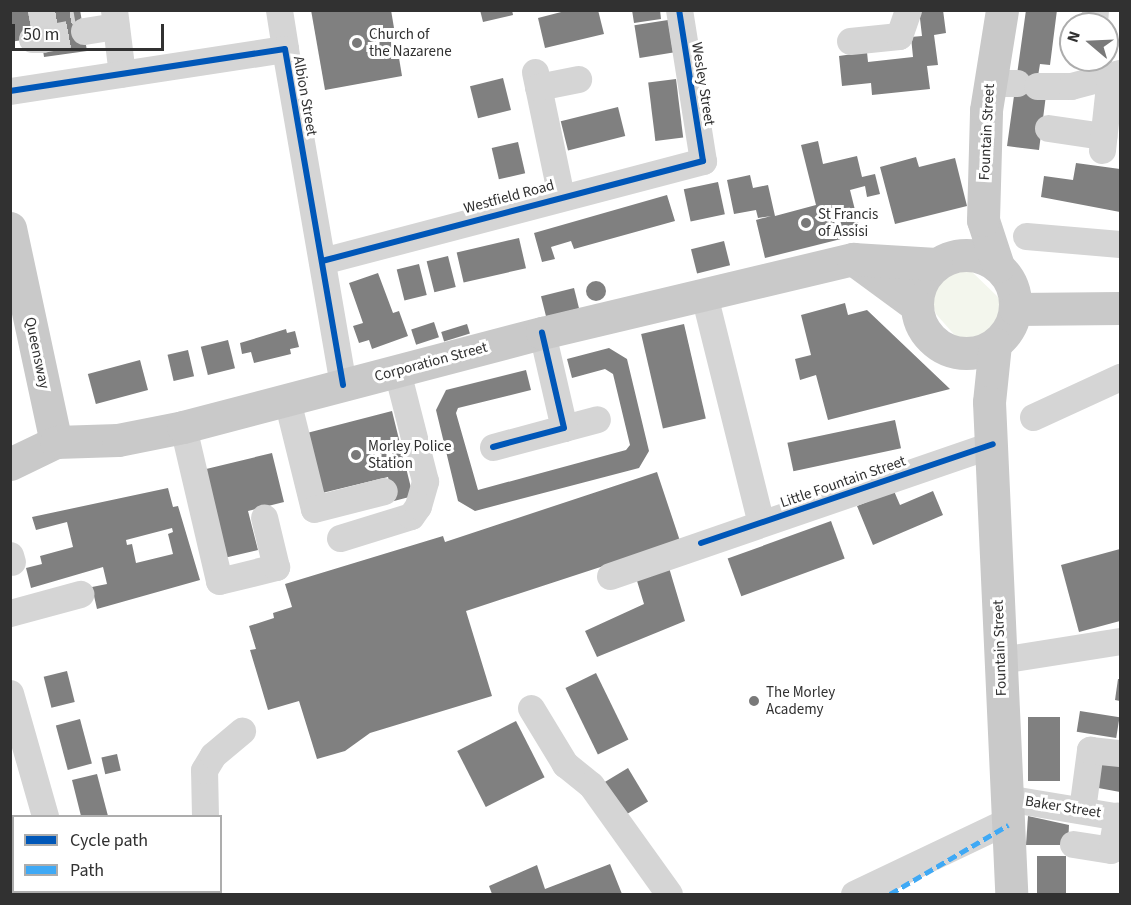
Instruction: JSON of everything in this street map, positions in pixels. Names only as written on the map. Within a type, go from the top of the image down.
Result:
[{"type":"main road","name":"Fountain Street","points":[[949,259],[983,220],[1014,84],[1002,10]]},
{"type":"main road","name":"Fountain Street","points":[[983,220],[998,266]]},
{"type":"main road","name":"Queensway","points":[[10,228],[19,309],[56,442]]},
{"type":"main road","name":"Corporation Street","points":[[10,464],[56,442],[118,440],[183,427],[542,333],[853,259],[949,259],[976,254],[998,266]]},
{"type":"main road","points":[[853,259],[917,306]]},
{"type":"main road","points":[[949,259],[922,280],[917,306],[927,334],[952,351],[989,402]]},
{"type":"main road","points":[[952,351],[979,352],[995,344],[1007,332],[1016,309],[1011,282],[998,266]]},
{"type":"main road","points":[[1016,309],[1120,308]]},
{"type":"main road","name":"Fountain Street","points":[[995,344],[989,402],[993,444],[1011,894]]},
{"type":"street","points":[[279,10],[285,49]]},
{"type":"street","name":"Wesley Street","points":[[679,10],[703,161]]},
{"type":"street","points":[[850,41],[899,36],[908,10]]},
{"type":"street","points":[[84,32],[115,18],[122,74]]},
{"type":"street","name":"Albion Street","points":[[10,91],[285,49],[343,385]]},
{"type":"street","points":[[1014,84],[1102,73],[1102,143],[1048,128]]},
{"type":"street","points":[[561,196],[536,80],[578,79]]},
{"type":"street","name":"Westfield Road","points":[[322,261],[561,196],[703,161]]},
{"type":"street","points":[[1026,236],[1120,244]]},
{"type":"street","points":[[704,294],[761,523]]},
{"type":"street","points":[[542,333],[564,428]]},
{"type":"street","points":[[340,538],[411,516],[418,506],[425,481],[397,371]]},
{"type":"street","points":[[1034,417],[1120,377]]},
{"type":"street","points":[[286,400],[314,509],[384,491]]},
{"type":"street","points":[[493,447],[597,419]]},
{"type":"street","points":[[183,427],[219,581],[276,567],[264,517]]},
{"type":"street","name":"Little Fountain Street","points":[[610,576],[993,444]]},
{"type":"street","points":[[10,613],[80,594]]},
{"type":"street","points":[[1000,660],[1120,641]]},
{"type":"street","points":[[10,693],[45,815]]},
{"type":"street","points":[[531,708],[565,765],[591,785],[669,894]]},
{"type":"street","points":[[205,815],[204,770],[213,755],[242,731]]},
{"type":"street","points":[[1082,810],[1090,750],[1120,753]]},
{"type":"street","points":[[854,894],[1007,809]]},
{"type":"street","name":"Baker Street","points":[[1007,809],[1082,810],[1119,816]]},
{"type":"street","points":[[1072,844],[1111,850],[1119,816]]},
{"type":"shaded area","points":[[968,268],[998,297],[1004,314],[999,331],[976,344],[958,339],[936,314],[930,297],[936,280],[950,269]]},
{"type":"building","points":[[10,10],[80,10],[87,51],[44,57],[41,37],[10,42]]},
{"type":"building","name":"Church of the Nazarene","points":[[311,10],[391,10],[402,76],[325,90]]},
{"type":"building","points":[[480,10],[512,10],[513,15],[483,22]]},
{"type":"building","points":[[569,10],[598,10],[604,34],[545,48],[538,18]]},
{"type":"building","points":[[632,10],[660,10],[661,19],[634,23]]},
{"type":"building","points":[[919,10],[943,10],[946,33],[934,35],[938,65],[927,66],[930,89],[872,95],[871,83],[842,86],[839,56],[867,52],[868,62],[913,57],[911,37],[922,36]]},
{"type":"building","points":[[1026,10],[1057,10],[1050,65],[1040,64],[1035,94],[1046,95],[1039,150],[1007,146]]},
{"type":"building","points":[[668,20],[673,53],[640,58],[634,25]]},
{"type":"building","points":[[503,78],[511,110],[478,118],[470,86]]},
{"type":"building","points":[[676,79],[683,138],[655,141],[648,82]]},
{"type":"building","points":[[618,107],[625,136],[568,150],[561,121]]},
{"type":"building","points":[[818,141],[823,164],[857,156],[862,177],[875,174],[880,194],[867,197],[865,186],[850,190],[861,234],[765,258],[756,220],[771,216],[758,218],[756,210],[734,214],[727,180],[750,175],[753,188],[768,185],[775,216],[816,205],[801,145]]},
{"type":"building","points":[[518,142],[525,173],[499,179],[492,148]]},
{"type":"building","points":[[916,157],[919,167],[955,158],[967,206],[895,224],[880,167]]},
{"type":"building","points":[[1076,163],[1120,169],[1120,212],[1041,197],[1044,176],[1073,180]]},
{"type":"building","points":[[718,182],[725,214],[691,222],[684,189]]},
{"type":"building","points":[[667,195],[675,221],[574,249],[571,241],[551,247],[555,259],[542,262],[534,233]]},
{"type":"building","points":[[519,238],[526,268],[464,283],[457,252]]},
{"type":"building","points":[[724,241],[730,265],[697,273],[691,249]]},
{"type":"building","points":[[448,256],[456,287],[434,292],[427,261]]},
{"type":"building","points":[[419,264],[427,295],[404,301],[397,270]]},
{"type":"building","points":[[378,273],[393,313],[399,311],[408,336],[372,349],[369,340],[359,343],[353,326],[363,323],[349,283]]},
{"type":"building","points":[[592,281],[600,281],[606,287],[606,295],[600,301],[592,301],[586,295],[586,287]]},
{"type":"building","points":[[574,288],[579,308],[546,317],[541,296]]},
{"type":"building","points":[[845,303],[848,315],[867,310],[950,389],[828,420],[816,375],[800,380],[795,359],[811,355],[801,315]]},
{"type":"building","points":[[434,322],[439,337],[416,345],[411,329]]},
{"type":"building","points":[[467,324],[470,334],[444,341],[441,332]]},
{"type":"building","points":[[684,324],[706,419],[663,428],[641,334]]},
{"type":"building","points":[[286,329],[287,333],[295,331],[299,347],[290,349],[291,354],[254,363],[251,352],[242,354],[240,343]]},
{"type":"building","points":[[228,340],[235,368],[208,375],[201,347]]},
{"type":"building","points":[[609,348],[627,359],[649,451],[639,468],[475,511],[458,501],[436,410],[446,390],[526,370],[531,390],[458,408],[456,413],[478,490],[626,450],[630,445],[613,374],[605,369],[572,378],[567,359]]},
{"type":"building","points":[[188,350],[194,376],[174,381],[168,355]]},
{"type":"building","points":[[140,360],[148,390],[96,404],[88,374]]},
{"type":"building","name":"Morley Police Station","points":[[392,411],[413,496],[394,501],[388,477],[318,494],[303,434]]},
{"type":"building","points":[[895,420],[901,448],[793,471],[787,443]]},
{"type":"building","points":[[272,453],[284,502],[248,511],[258,550],[224,558],[202,470]]},
{"type":"building","points":[[657,472],[680,541],[466,611],[492,696],[370,733],[345,751],[317,759],[299,701],[268,710],[250,650],[256,649],[249,626],[274,618],[273,613],[292,607],[285,584],[443,536],[445,542]]},
{"type":"building","points":[[168,488],[173,507],[178,506],[200,580],[97,609],[92,587],[107,584],[103,567],[31,588],[26,568],[42,564],[40,556],[73,547],[67,522],[36,530],[32,517]],"holes":[[[172,528],[173,532],[168,534],[173,554],[136,563],[132,544],[127,545],[126,540]]]},
{"type":"building","points":[[894,491],[900,505],[933,491],[943,515],[873,545],[857,506]]},
{"type":"building","points":[[831,521],[845,559],[741,596],[728,559]]},
{"type":"building","points":[[1120,549],[1120,621],[1079,632],[1061,565]]},
{"type":"building","points":[[667,561],[685,621],[597,657],[585,631],[644,604],[634,571]]},
{"type":"building","points":[[67,671],[75,702],[51,708],[44,677]]},
{"type":"building","points":[[596,673],[628,740],[598,754],[565,688]]},
{"type":"building","points":[[1118,679],[1120,679],[1120,701],[1115,700]]},
{"type":"building","points":[[1080,711],[1120,717],[1116,738],[1077,732]]},
{"type":"building","points":[[1028,717],[1060,717],[1060,781],[1028,781]]},
{"type":"building","points":[[80,719],[92,763],[68,770],[56,725]]},
{"type":"building","points":[[516,721],[545,777],[486,807],[457,751]]},
{"type":"building","points":[[117,754],[121,771],[105,774],[101,758]]},
{"type":"building","points":[[1097,762],[1120,766],[1120,792],[1093,787]]},
{"type":"building","points":[[628,768],[648,801],[623,816],[603,783]]},
{"type":"building","points":[[97,774],[108,815],[81,815],[72,780]]},
{"type":"building","points":[[1028,816],[1069,825],[1068,845],[1026,845]]},
{"type":"building","points":[[1037,856],[1066,856],[1066,894],[1037,894]]},
{"type":"building","points":[[610,864],[622,894],[492,894],[489,886],[537,865],[545,889]]},
{"type":"tunnel","points":[[29,18],[73,10]]},
{"type":"tunnel","points":[[42,39],[84,31]]},
{"type":"marked path","points":[[890,894],[1008,825]]},
{"type":"cycle path","points":[[322,261],[703,161],[679,10]]},
{"type":"cycle path","points":[[10,91],[285,49],[343,385]]},
{"type":"cycle path","points":[[493,447],[564,428],[542,333]]},
{"type":"cycle path","points":[[701,543],[993,444]]},
{"type":"place","name":"Church of the Nazarene","points":[[357,43]]},
{"type":"place","name":"St Francis of Assisi","points":[[806,223]]},
{"type":"place","name":"Morley Police Station","points":[[356,455]]},
{"type":"place","name":"The Morley Academy","points":[[754,701]]}]
